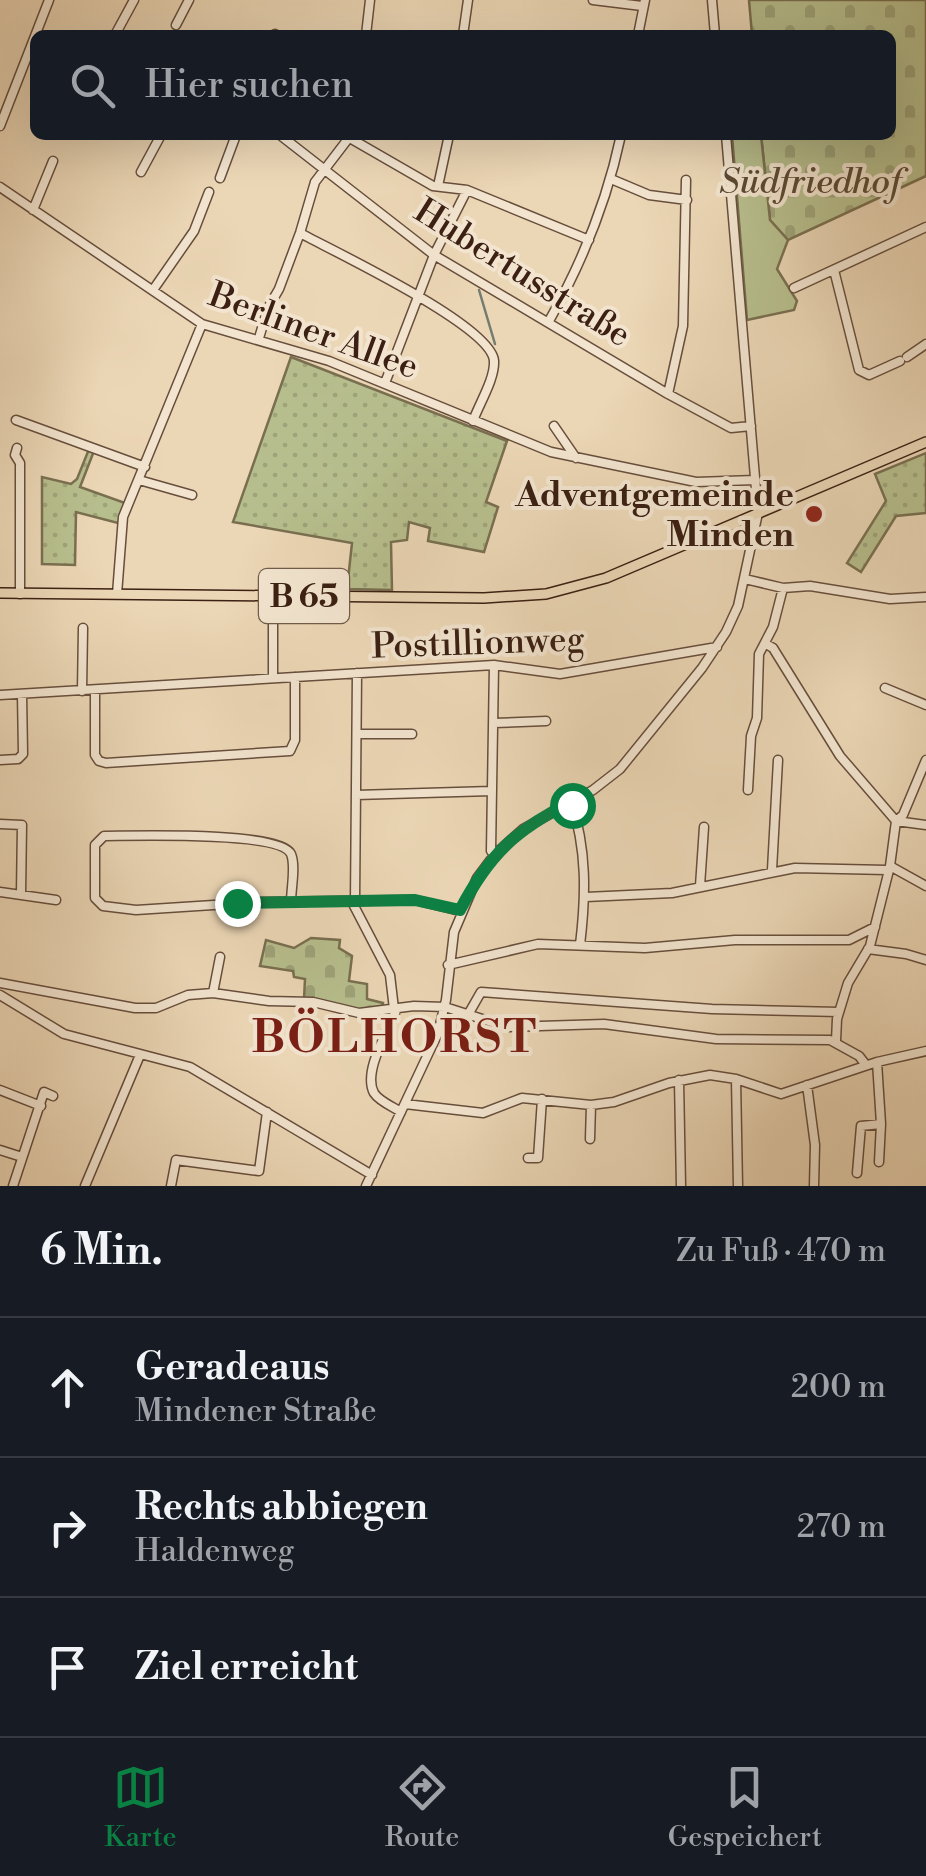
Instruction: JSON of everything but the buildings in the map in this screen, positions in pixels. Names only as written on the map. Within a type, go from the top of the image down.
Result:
[{"type":"main road","name":"B 65","points":[[0,594],[516,598],[546,594],[606,578],[926,442]]},
{"type":"street","points":[[37,30],[49,0]]},
{"type":"street","points":[[118,30],[134,0]]},
{"type":"street","points":[[176,25],[189,0]]},
{"type":"street","points":[[367,30],[370,0]]},
{"type":"street","points":[[464,30],[468,0]]},
{"type":"street","points":[[593,0],[643,3],[639,30]]},
{"type":"street","points":[[712,0],[715,30]]},
{"type":"street","points":[[0,126],[30,47]]},
{"type":"street","points":[[142,172],[158,140]]},
{"type":"street","points":[[220,178],[234,140]]},
{"type":"street","name":"Hubertusstraße","points":[[286,140],[434,255],[668,394],[732,428],[751,426]]},
{"type":"street","points":[[259,338],[316,182],[346,140]]},
{"type":"street","points":[[356,140],[438,186],[467,190],[589,240]]},
{"type":"street","points":[[438,186],[448,140]]},
{"type":"street","points":[[549,321],[589,240],[611,180],[620,140]]},
{"type":"street","points":[[0,995],[64,1034],[190,1067],[370,1182],[435,1040],[445,1007],[448,965],[460,910],[494,854],[522,829],[611,778],[679,698],[733,618],[746,579],[758,513],[726,140]]},
{"type":"street","points":[[33,210],[53,161]]},
{"type":"street","points":[[611,180],[649,195],[687,200]]},
{"type":"street","points":[[668,394],[683,326],[686,180]]},
{"type":"street","name":"Berliner Allee","points":[[0,187],[202,324],[259,338],[385,384],[551,452],[696,482],[754,480]]},
{"type":"street","points":[[385,384],[434,255],[467,190]]},
{"type":"street","points":[[154,290],[194,231],[210,192]]},
{"type":"street","points":[[794,288],[926,227]]},
{"type":"street","points":[[300,233],[463,324],[492,354],[493,368],[472,420]]},
{"type":"street","points":[[834,270],[858,370],[870,374],[926,344]]},
{"type":"street","points":[[117,594],[121,522],[202,324]]},
{"type":"street","points":[[16,420],[145,467]]},
{"type":"street","points":[[22,434],[26,424]]},
{"type":"street","points":[[554,426],[576,458]]},
{"type":"street","points":[[16,448],[15,455],[20,461],[20,594]]},
{"type":"street","points":[[140,480],[192,495]]},
{"type":"street","points":[[746,579],[783,588],[810,586],[890,599],[926,596]]},
{"type":"street","points":[[748,790],[751,736],[757,718],[759,654],[766,644],[783,588]]},
{"type":"street","points":[[273,596],[273,678]]},
{"type":"street","points":[[82,691],[83,628]]},
{"type":"street","points":[[766,644],[773,648],[854,776],[896,820],[926,825]]},
{"type":"street","name":"Postillionweg","points":[[0,695],[494,665],[560,674],[717,647]]},
{"type":"street","points":[[494,665],[494,854]]},
{"type":"street","points":[[357,673],[354,902],[390,975],[395,1009],[378,1046],[372,1086],[377,1096],[403,1108],[483,1113],[522,1098],[591,1105],[614,1102],[679,1080],[710,1075],[736,1079],[775,1094],[926,1051]]},
{"type":"street","points":[[95,690],[95,755],[106,763],[290,751],[295,740],[295,678]]},
{"type":"street","points":[[885,688],[926,705]]},
{"type":"street","points":[[0,760],[18,759],[24,754],[22,694]]},
{"type":"street","points":[[494,723],[546,722]]},
{"type":"street","points":[[357,734],[412,734]]},
{"type":"street","points":[[772,870],[778,760]]},
{"type":"street","points":[[836,1041],[848,983],[875,928],[896,820],[903,815],[926,760]]},
{"type":"street","points":[[356,795],[491,790]]},
{"type":"street","points":[[571,802],[584,858],[586,897],[580,945]]},
{"type":"street","points":[[0,824],[22,825],[21,894]]},
{"type":"street","points":[[700,886],[704,826]]},
{"type":"street","points":[[291,902],[292,857],[286,849],[240,837],[104,836],[94,844],[97,902],[136,910],[291,902],[426,901],[460,910]]},
{"type":"street","points":[[586,897],[672,893],[795,868],[889,868],[926,886]]},
{"type":"street","points":[[0,892],[56,900]]},
{"type":"street","points":[[448,965],[521,946],[645,948],[735,940],[849,940],[875,928]]},
{"type":"street","points":[[868,949],[926,960]]},
{"type":"street","points":[[213,993],[220,956]]},
{"type":"street","points":[[0,983],[135,1008],[156,1008],[188,995],[213,993],[313,1002],[359,1013],[445,1007],[507,1027],[604,1024],[716,1040],[836,1041],[860,1056],[866,1066]]},
{"type":"street","points":[[469,1013],[481,992],[712,1009],[839,1012]]},
{"type":"street","points":[[85,1186],[140,1055]]},
{"type":"street","points":[[877,1062],[879,1162]]},
{"type":"street","points":[[736,1079],[738,1186]]},
{"type":"street","points":[[679,1080],[681,1186]]},
{"type":"street","points":[[808,1085],[815,1145],[814,1186]]},
{"type":"street","points":[[0,1090],[41,1106]]},
{"type":"street","points":[[13,1186],[44,1092],[54,1096]]},
{"type":"street","points":[[528,1158],[538,1158],[542,1099]]},
{"type":"street","points":[[590,1140],[591,1105]]},
{"type":"street","points":[[171,1186],[176,1160],[260,1170],[266,1112]]},
{"type":"street","points":[[857,1173],[861,1126],[880,1124]]},
{"type":"street","points":[[0,1150],[22,1157]]},
{"type":"green space","name":"Südfriedhof","points":[[749,0],[926,0],[926,176],[788,240],[770,220],[762,140],[896,140],[896,30],[752,30]]},
{"type":"green space","points":[[732,140],[762,140],[770,220],[788,240],[777,269],[797,301],[794,310],[747,320]]},
{"type":"green space","points":[[291,357],[507,441],[486,502],[498,507],[484,552],[428,541],[430,528],[409,522],[407,540],[391,542],[392,590],[347,589],[352,543],[233,522]]},
{"type":"green space","points":[[89,449],[94,451],[80,487],[125,503],[118,523],[76,512],[75,565],[42,564],[42,477],[71,484],[77,479]]},
{"type":"green space","points":[[926,453],[926,513],[896,516],[861,572],[847,563],[886,501],[875,474]]},
{"type":"green space","points":[[311,938],[340,940],[339,948],[352,956],[349,981],[367,984],[367,999],[383,1003],[382,1009],[356,1010],[304,999],[305,979],[294,977],[293,971],[260,966],[266,940],[294,948]]},
{"type":"waterway","points":[[479,290],[495,344]]},
{"type":"place","name":"Adventgemeinde Minden","points":[[814,514]]},
{"type":"district","name":"BÖLHORST","points":[[395,1036]]},
{"type":"route","points":[[237,903],[415,900],[460,910],[494,854],[522,829],[571,802],[572,805]]}]
